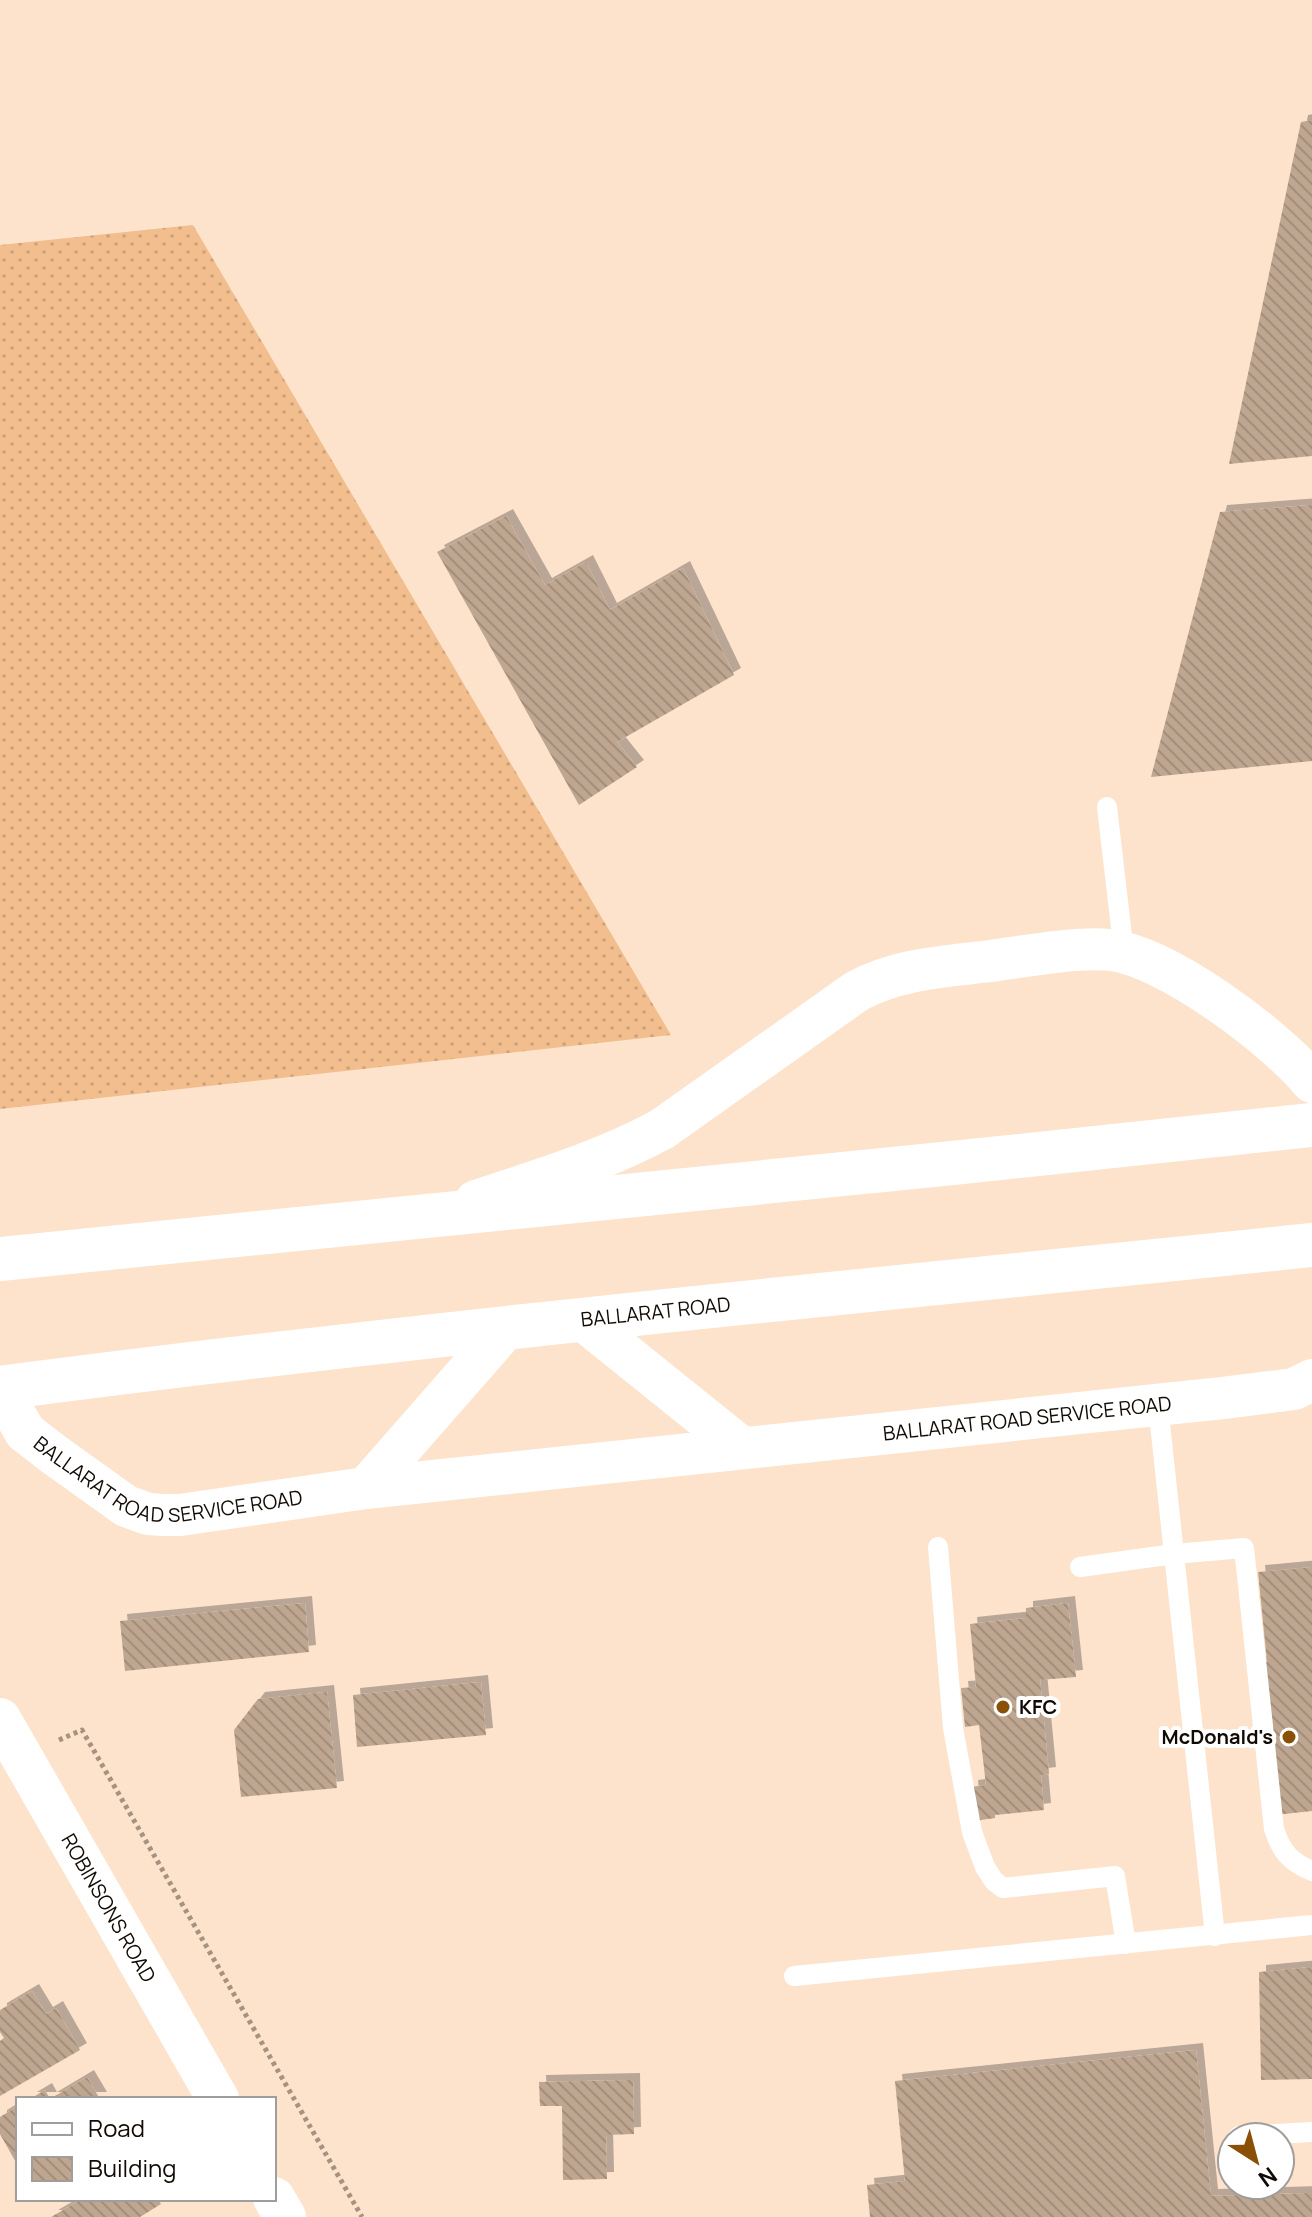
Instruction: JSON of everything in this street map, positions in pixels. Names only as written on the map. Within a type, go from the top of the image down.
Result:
[{"type":"highway","points":[[0,1259],[1312,1125]]},
{"type":"highway","name":"BALLARAT ROAD","points":[[0,1388],[507,1327],[1312,1245]]},
{"type":"street","points":[[437,1214],[628,1148],[662,1129],[842,1000],[886,977],[919,969],[1083,951],[1124,953],[1162,967],[1196,988],[1271,1041],[1312,1082]]},
{"type":"street","points":[[583,1320],[742,1448]]},
{"type":"street","points":[[366,1488],[507,1327]]},
{"type":"street","name":"BALLARAT ROAD SERVICE ROAD","points":[[0,1388],[25,1432],[114,1500],[138,1512],[180,1515],[366,1488],[1294,1389],[1312,1380]]},
{"type":"street","name":"ROBINSONS ROAD","points":[[0,1719],[217,2097]]},
{"type":"lane","points":[[1107,807],[1124,953]]},
{"type":"lane","points":[[1158,1405],[1215,1936]]},
{"type":"lane","points":[[938,1547],[953,1728],[972,1832],[985,1867],[1003,1888],[1115,1876],[1126,1944]]},
{"type":"lane","points":[[1080,1567],[1244,1548],[1274,1829],[1280,1847],[1295,1864],[1312,1871]]},
{"type":"lane","points":[[794,1976],[1312,1925]]},
{"type":"path","points":[[22,1757],[82,1730],[362,2217]]},
{"type":"shaded area","points":[[193,225],[671,1035],[0,1109],[0,245]]},
{"type":"building","points":[[1312,120],[1312,456],[1229,464],[1301,122]]},
{"type":"building","points":[[1312,505],[1312,761],[1151,777],[1220,512]]},
{"type":"building","points":[[506,516],[545,585],[586,562],[610,610],[683,568],[734,675],[617,742],[637,767],[579,805],[437,552]]},
{"type":"building","name":"McDonald's","points":[[1312,1567],[1312,1811],[1275,1815],[1259,1663],[1267,1662],[1258,1572]]},
{"type":"building","points":[[305,1603],[309,1652],[125,1671],[120,1621]]},
{"type":"building","name":"KFC","points":[[1068,1603],[1076,1677],[1040,1680],[1049,1774],[1041,1775],[1044,1810],[995,1815],[995,1818],[974,1821],[971,1787],[986,1785],[979,1725],[965,1727],[961,1688],[976,1687],[970,1624],[1026,1618],[1026,1608]]},
{"type":"building","points":[[481,1682],[486,1735],[357,1747],[353,1695]]},
{"type":"building","points":[[327,1692],[337,1788],[241,1797],[234,1730],[258,1699]]},
{"type":"building","points":[[1312,1967],[1312,2079],[1261,2080],[1259,1972]]},
{"type":"building","points":[[32,1991],[46,2014],[56,2008],[80,2050],[0,2096],[0,2041],[4,2038],[0,2032],[0,2010]]},
{"type":"building","points":[[1196,2050],[1211,2196],[1216,2196],[1216,2201],[1296,2201],[1296,2193],[1312,2193],[1312,2217],[870,2217],[867,2185],[905,2181],[895,2081]]},
{"type":"building","points":[[87,2077],[99,2097],[53,2097]]},
{"type":"building","points":[[633,2080],[634,2134],[606,2135],[607,2179],[563,2180],[562,2106],[540,2106],[539,2082]]},
{"type":"building","points":[[45,2090],[49,2097],[33,2097]]},
{"type":"building","points":[[16,2107],[16,2162],[0,2134],[0,2117]]},
{"type":"building","points":[[79,2201],[159,2201],[161,2204],[140,2217],[51,2217]]},
{"type":"place","name":"KFC","points":[[1003,1707]]},
{"type":"place","name":"McDonald's","points":[[1289,1737]]}]
